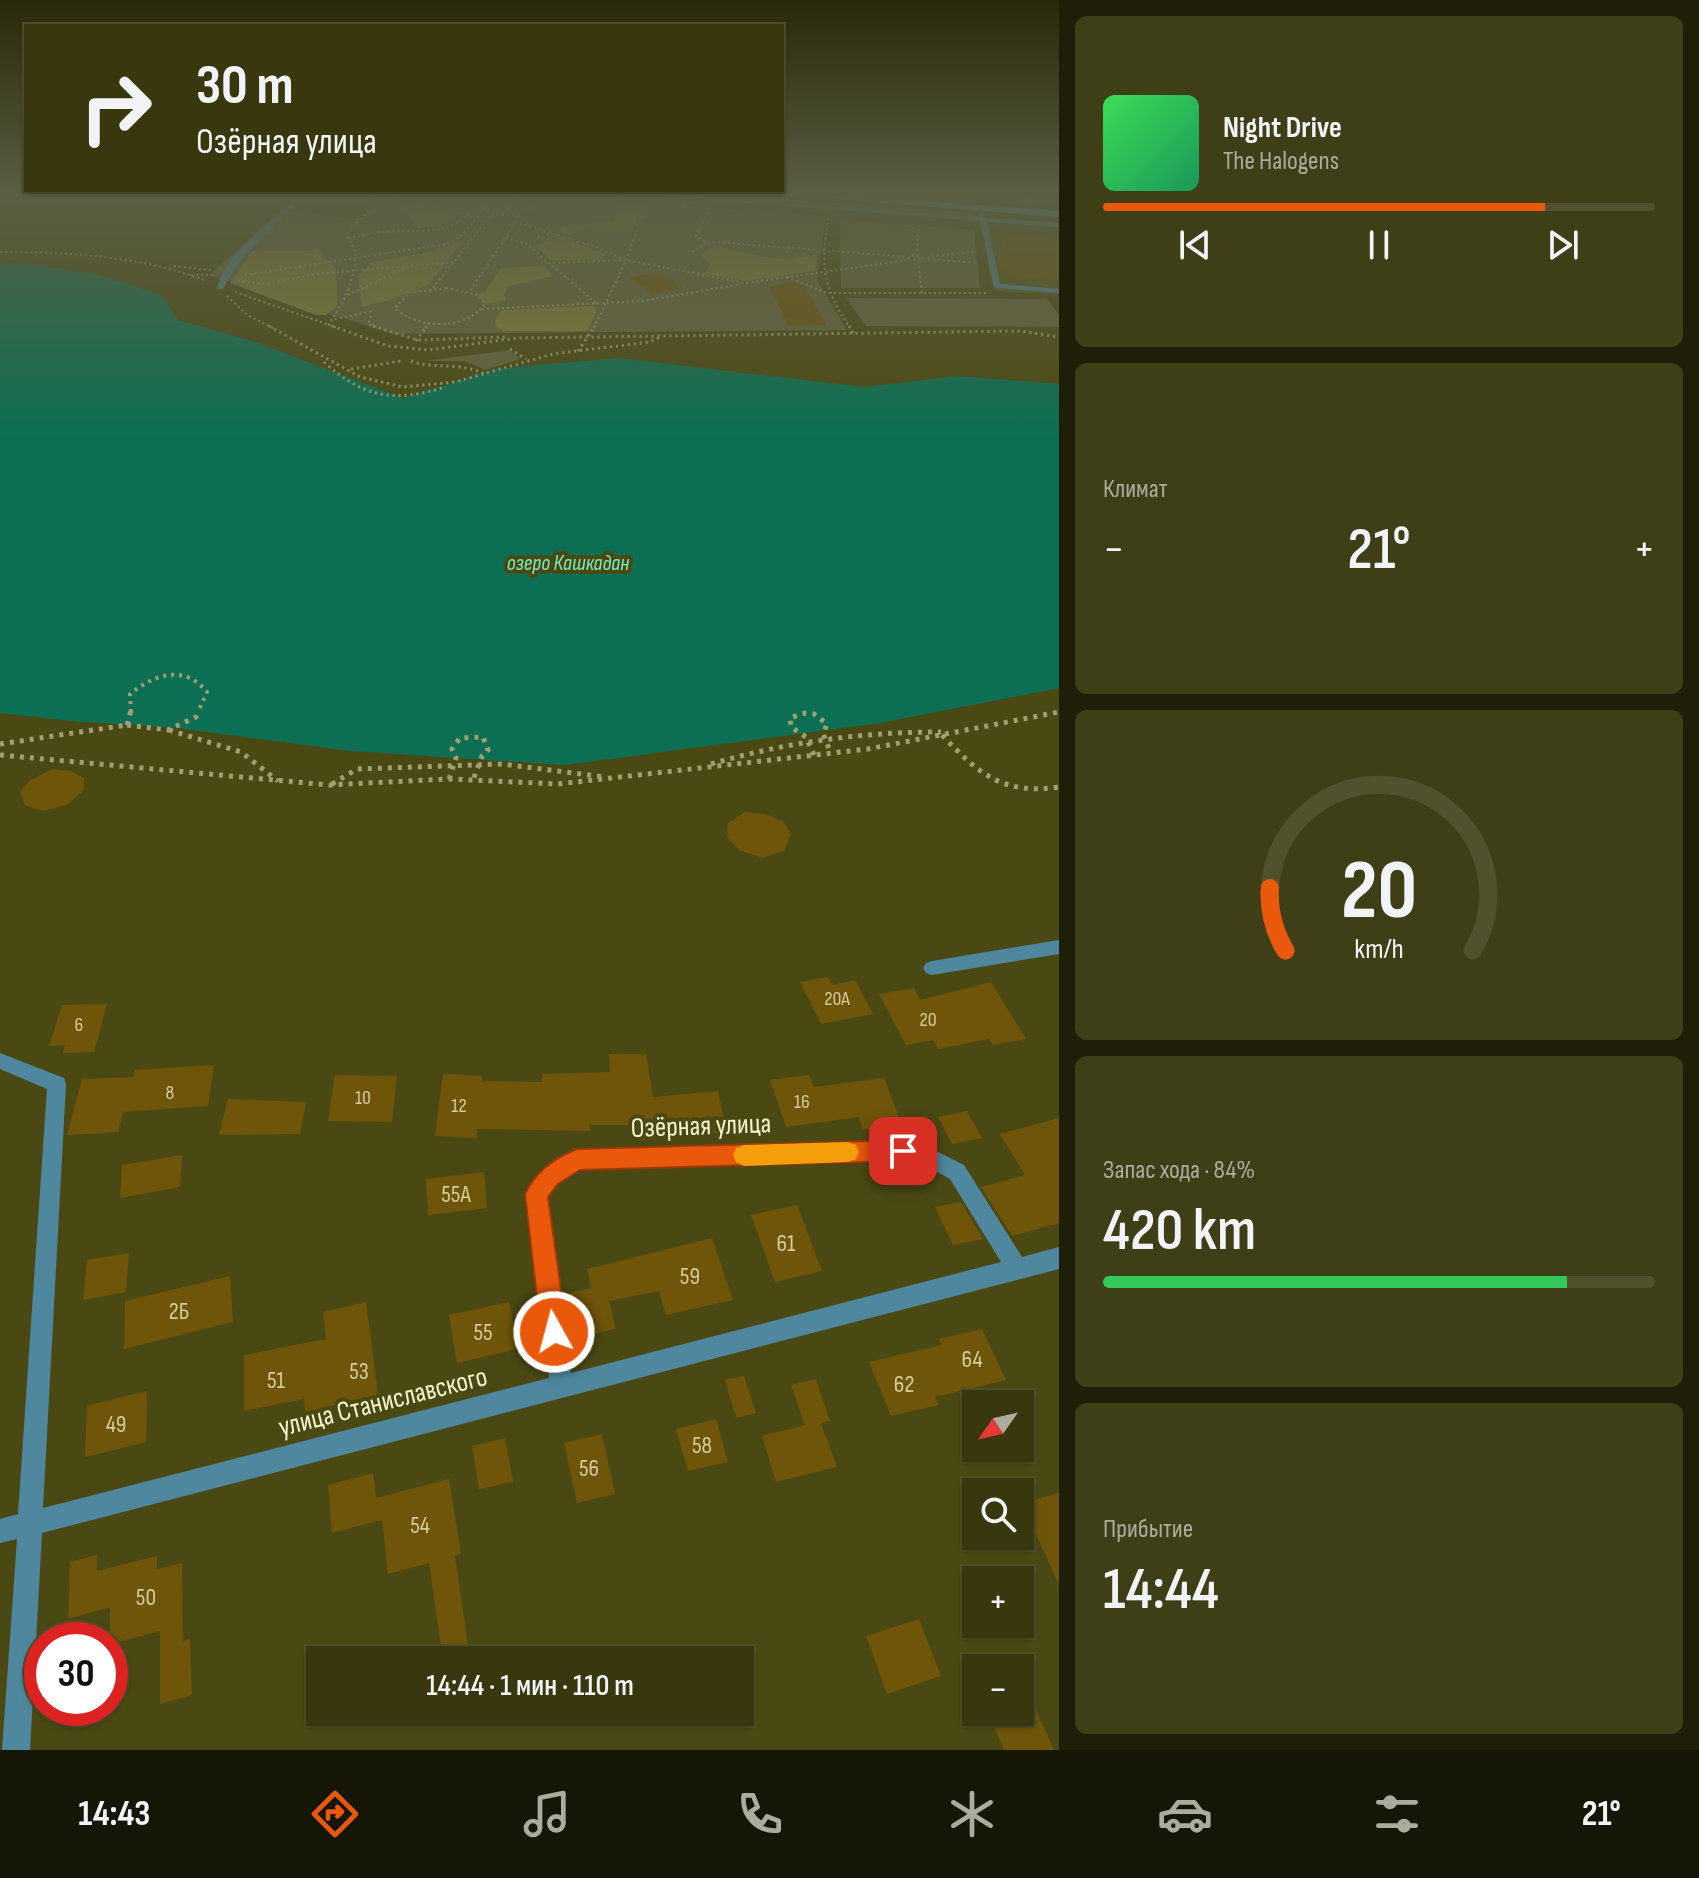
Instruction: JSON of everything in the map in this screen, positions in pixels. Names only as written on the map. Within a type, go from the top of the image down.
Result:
[{"type":"street","points":[[932,968],[1059,947]]},
{"type":"street","points":[[0,1061],[57,1084],[16,1750]]},
{"type":"street","name":"Озёрная улица","points":[[561,1387],[537,1194],[550,1176],[577,1160],[903,1151],[928,1156],[957,1172],[1017,1269]]},
{"type":"street","name":"улица Станиславского","points":[[0,1531],[1059,1258]]},
{"type":"lane","points":[[995,274],[997,286],[1059,291]]},
{"type":"lane","points":[[222,288],[225,275]]},
{"type":"path","points":[[187,274],[388,346],[411,349],[429,350],[511,339],[590,337],[1020,331],[1059,334]]},
{"type":"path","points":[[191,275],[198,274]]},
{"type":"path","points":[[209,274],[268,274]]},
{"type":"path","points":[[216,274],[266,284],[325,274]]},
{"type":"path","points":[[328,325],[347,295],[351,274]]},
{"type":"path","points":[[347,295],[393,274]]},
{"type":"path","points":[[433,288],[445,274]]},
{"type":"path","points":[[470,291],[482,274]]},
{"type":"path","points":[[560,274],[597,304]]},
{"type":"path","points":[[577,352],[590,337],[619,274]]},
{"type":"path","points":[[697,274],[746,283]]},
{"type":"path","points":[[482,309],[483,300],[470,291],[433,288],[401,297],[395,308],[406,317],[429,323],[457,322],[482,309],[642,301],[809,274]]},
{"type":"path","points":[[821,274],[827,293],[853,333]]},
{"type":"path","points":[[920,274],[922,293]]},
{"type":"path","points":[[786,277],[827,293],[992,293]]},
{"type":"path","points":[[222,288],[239,312],[283,333],[318,355],[385,385],[427,388],[459,383]]},
{"type":"path","points":[[334,319],[372,314],[368,324],[395,337],[416,342],[440,343],[499,335],[511,339]]},
{"type":"path","points":[[411,349],[429,323]]},
{"type":"path","points":[[318,355],[361,391],[394,399],[428,393],[527,360],[649,342],[664,336]]},
{"type":"path","points":[[510,349],[527,360]]},
{"type":"path","points":[[348,370],[401,361]]},
{"type":"path","points":[[411,361],[423,365],[459,363],[486,375]]},
{"type":"path","points":[[127,725],[131,715],[130,694],[143,683],[173,673],[199,679],[207,692],[196,717],[168,730]]},
{"type":"path","points":[[814,755],[808,742],[791,727],[790,718],[802,711],[816,713],[827,724],[823,734],[831,753]]},
{"type":"path","points":[[0,755],[329,785],[449,779],[558,784],[831,753],[1059,712]]},
{"type":"path","points":[[0,744],[127,725],[168,730],[241,752],[279,782]]},
{"type":"path","points":[[698,768],[736,756],[808,742],[909,731],[954,732]]},
{"type":"path","points":[[942,735],[979,774],[1014,790],[1059,787]]},
{"type":"path","points":[[449,779],[456,758],[452,749],[460,738],[483,737],[488,750],[473,780]]},
{"type":"path","points":[[329,785],[357,769],[502,764],[614,778]]},
{"type":"shaded area","points":[[236,274],[336,274],[337,306],[326,315],[316,315],[230,283]]},
{"type":"shaded area","points":[[437,274],[428,285],[361,307],[359,275]]},
{"type":"shaded area","points":[[497,274],[554,276],[509,286],[504,294],[506,300],[485,304],[478,295],[486,290]]},
{"type":"shaded area","points":[[704,274],[797,274],[746,281]]},
{"type":"shaded area","points":[[818,274],[817,280],[847,330],[393,334],[209,275]]},
{"type":"shaded area","points":[[841,274],[979,274],[980,288],[841,288]]},
{"type":"shaded area","points":[[990,274],[1059,274],[1059,295],[993,291]]},
{"type":"shaded area","points":[[846,298],[1047,299],[1059,315],[1059,327],[866,326]]},
{"type":"shaded area","points":[[593,306],[597,309],[589,329],[585,331],[504,331],[496,327],[495,320],[502,310]]},
{"type":"shaded area","points":[[509,350],[521,359],[485,370],[465,361],[424,361]]},
{"type":"water","name":"озеро Кашкадан","points":[[0,274],[99,275],[161,295],[178,320],[253,341],[403,398],[495,369],[619,358],[864,387],[958,376],[1059,384],[1059,688],[880,723],[565,765],[351,751],[177,728],[0,713]]},
{"type":"building","points":[[662,274],[683,288],[653,294],[628,278]]},
{"type":"building","points":[[1008,274],[1059,274],[1059,281],[1012,277]]},
{"type":"building","points":[[795,281],[805,286],[826,325],[789,326],[769,287]]},
{"type":"building","points":[[53,769],[71,771],[84,778],[84,790],[67,805],[42,811],[25,805],[20,792],[30,780]]},
{"type":"building","points":[[745,812],[765,814],[783,821],[791,834],[784,851],[762,858],[739,850],[727,837],[728,823]]},
{"type":"building","points":[[828,977],[832,985],[855,980],[873,1014],[821,1024],[800,982]]},
{"type":"building","points":[[991,982],[1026,1039],[993,1045],[989,1039],[938,1049],[933,1040],[906,1045],[879,994],[914,988],[920,1000]]},
{"type":"building","points":[[107,1004],[94,1052],[63,1053],[65,1045],[49,1046],[62,1005]]},
{"type":"building","points":[[609,1054],[646,1054],[653,1097],[718,1091],[727,1132],[637,1141],[636,1125],[589,1125],[590,1131],[477,1129],[477,1138],[435,1136],[443,1074],[482,1076],[482,1081],[542,1082],[542,1074],[610,1072]]},
{"type":"building","points":[[214,1065],[208,1106],[123,1112],[118,1132],[67,1135],[82,1079],[134,1077],[135,1070]]},
{"type":"building","points":[[335,1075],[397,1076],[392,1122],[328,1121]]},
{"type":"building","points":[[809,1075],[814,1087],[884,1078],[902,1125],[863,1130],[859,1117],[786,1127],[770,1080]]},
{"type":"building","points":[[228,1099],[306,1102],[300,1134],[219,1135]]},
{"type":"building","points":[[967,1111],[982,1138],[952,1144],[938,1117]]},
{"type":"building","points":[[1059,1118],[1059,1223],[1012,1236],[981,1187],[1025,1175],[1000,1134]]},
{"type":"building","points":[[182,1155],[180,1187],[120,1198],[122,1165]]},
{"type":"building","points":[[484,1172],[487,1208],[428,1215],[426,1179]]},
{"type":"building","points":[[961,1202],[983,1239],[953,1245],[935,1207]]},
{"type":"building","points":[[797,1205],[822,1271],[775,1282],[751,1215]]},
{"type":"building","points":[[712,1238],[733,1300],[666,1315],[659,1291],[609,1301],[616,1329],[569,1339],[563,1294],[591,1288],[587,1269]]},
{"type":"building","points":[[129,1253],[126,1292],[83,1300],[87,1260]]},
{"type":"building","points":[[230,1276],[233,1322],[124,1349],[125,1301]]},
{"type":"building","points":[[366,1302],[378,1395],[305,1412],[304,1399],[244,1411],[244,1355],[326,1339],[323,1312]]},
{"type":"building","points":[[509,1302],[518,1349],[457,1363],[449,1315]]},
{"type":"building","points":[[982,1329],[1006,1380],[935,1397],[939,1405],[891,1416],[869,1362],[942,1345],[939,1339]]},
{"type":"building","points":[[744,1376],[756,1413],[736,1418],[725,1380]]},
{"type":"building","points":[[816,1379],[830,1421],[821,1423],[837,1467],[776,1482],[762,1436],[805,1425],[791,1385]]},
{"type":"building","points":[[147,1391],[146,1442],[85,1457],[87,1406]]},
{"type":"building","points":[[716,1419],[728,1462],[688,1471],[676,1429]]},
{"type":"building","points":[[602,1434],[615,1494],[577,1503],[564,1443]]},
{"type":"building","points":[[505,1438],[513,1482],[479,1489],[472,1446]]},
{"type":"building","points":[[373,1473],[376,1498],[449,1479],[461,1554],[455,1556],[468,1646],[441,1646],[429,1563],[388,1574],[382,1520],[332,1533],[328,1485]]},
{"type":"building","points":[[1059,1493],[1059,1585],[1034,1530],[1034,1500]]},
{"type":"building","points":[[97,1555],[97,1571],[157,1556],[157,1569],[182,1563],[183,1641],[190,1639],[192,1695],[160,1704],[160,1631],[128,1639],[128,1622],[110,1622],[110,1607],[68,1619],[70,1562]]},
{"type":"building","points":[[919,1619],[941,1676],[887,1694],[866,1636]]},
{"type":"building","points":[[1034,1705],[1054,1750],[1004,1750],[994,1726],[1034,1726]]},
{"type":"slow traffic","points":[[744,1155],[848,1152]]},
{"type":"route","points":[[554,1332],[537,1194],[550,1176],[577,1160],[903,1151]]}]
